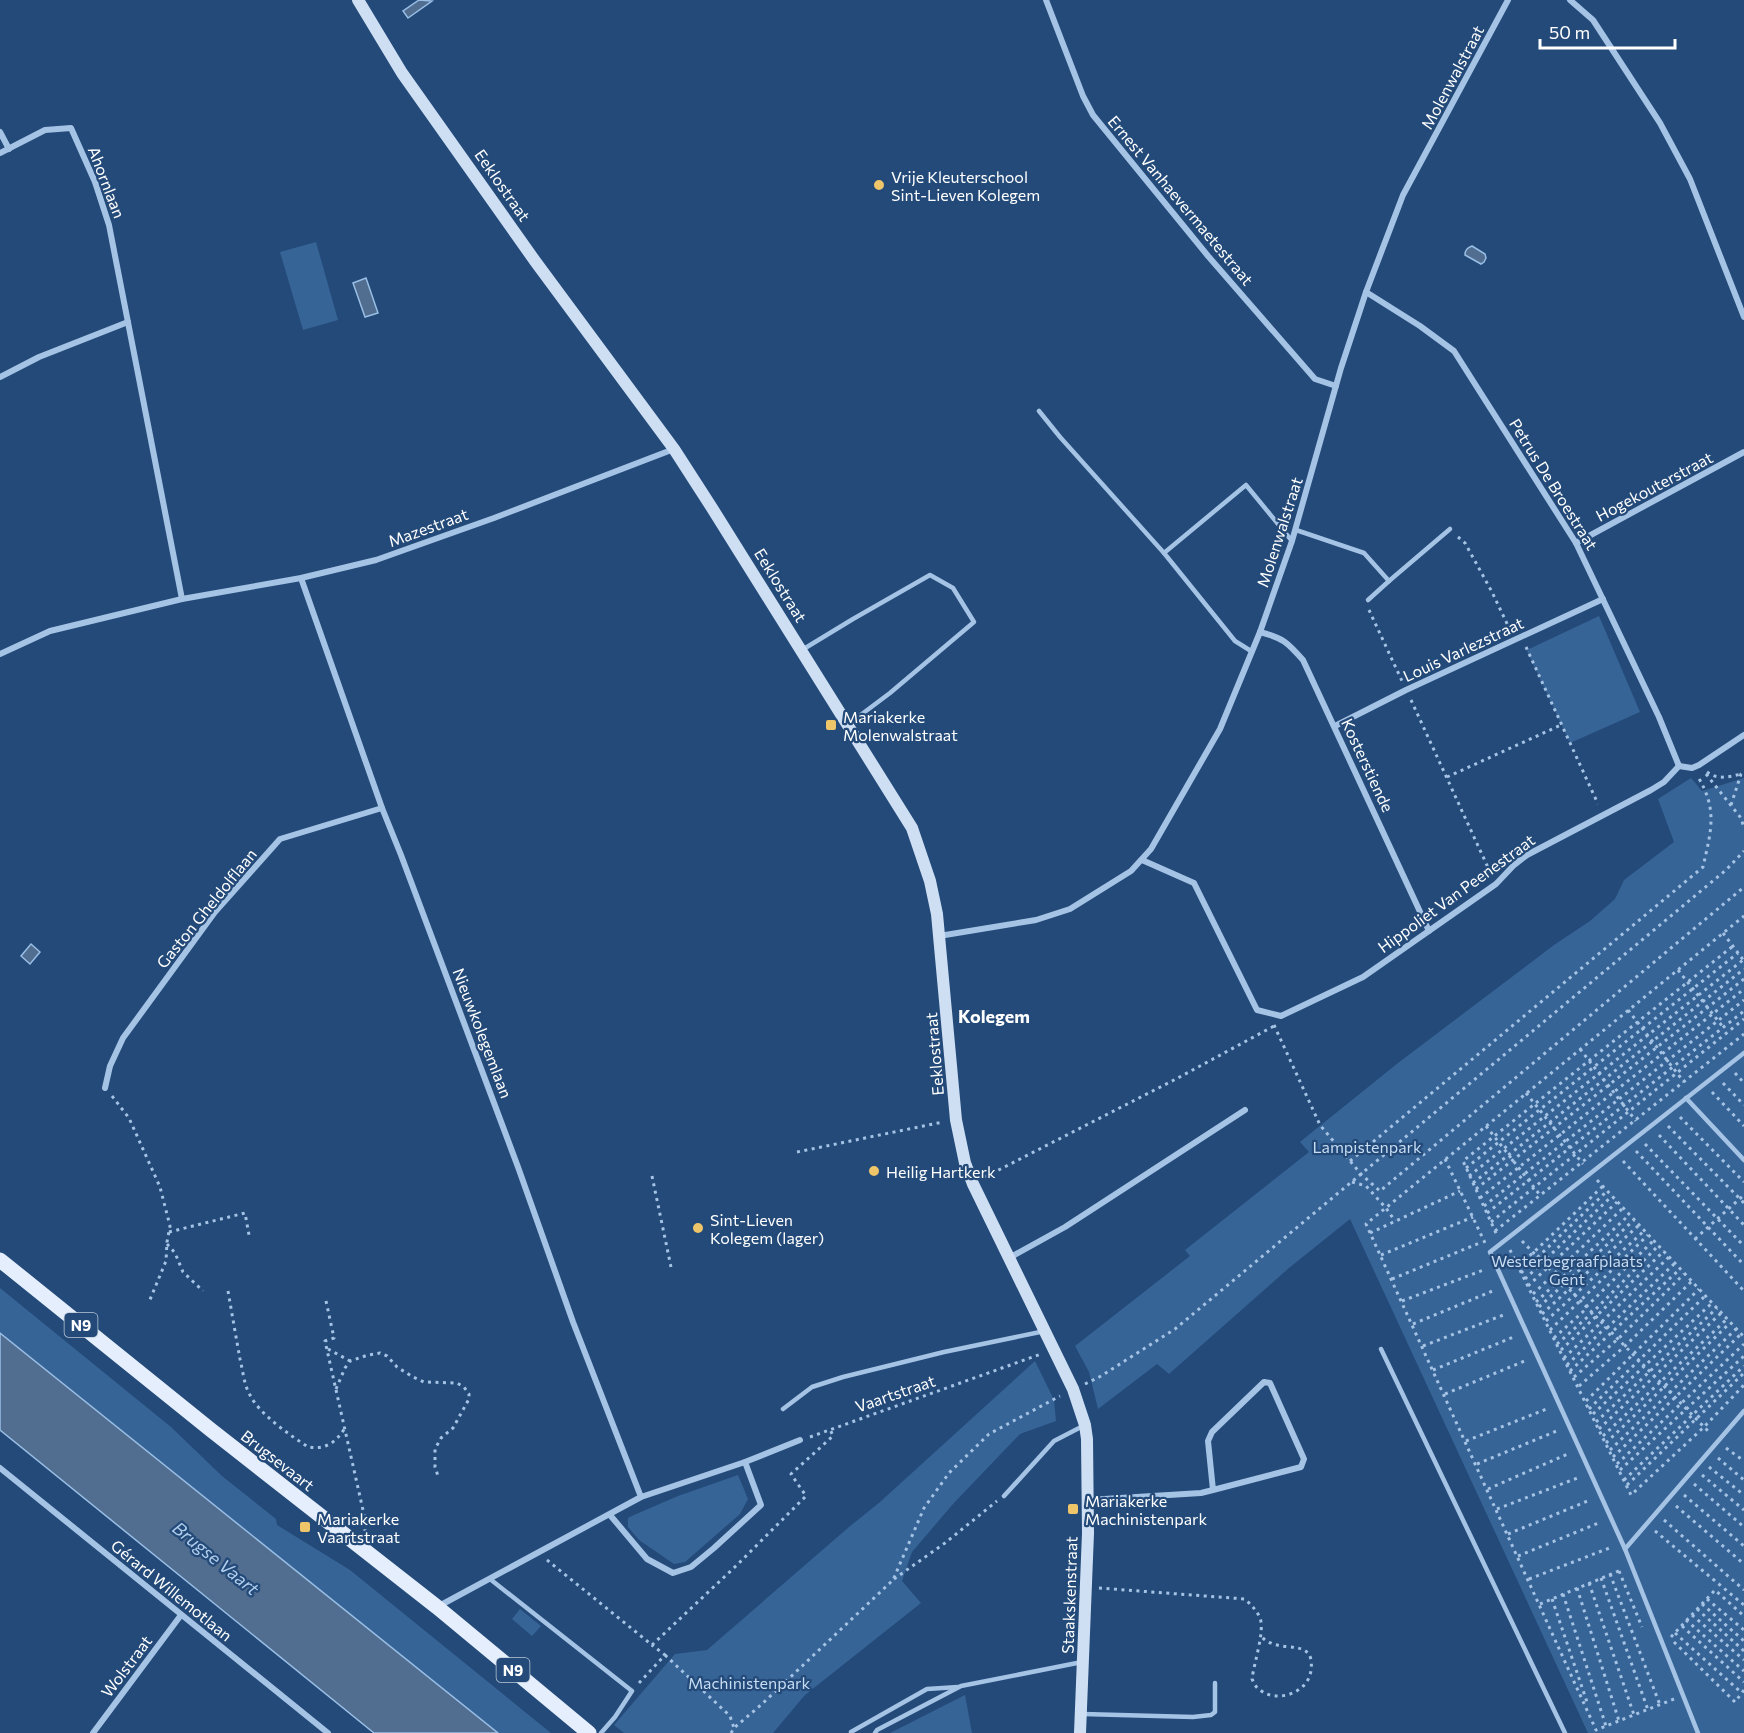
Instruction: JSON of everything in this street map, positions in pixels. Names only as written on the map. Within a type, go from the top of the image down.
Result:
[{"type":"main road","name":"Brugsevaart","points":[[0,1260],[178,1404],[437,1607],[589,1733]]},
{"type":"street","name":"Eeklostraat","points":[[358,0],[407,81],[535,261],[674,449],[912,828],[930,881],[937,914],[956,1120],[964,1163],[1073,1389]]},
{"type":"street","name":"Ernest Vanhaevermaetestraat","points":[[1046,0],[1083,96],[1093,115],[1208,256],[1314,379],[1336,386]]},
{"type":"street","name":"Molenwalstraat","points":[[939,936],[1036,920],[1070,909],[1131,871],[1151,849],[1220,729],[1260,632],[1296,530],[1336,386],[1366,292],[1403,195],[1508,0]]},
{"type":"street","points":[[1570,0],[1593,20],[1660,123],[1689,179],[1744,317]]},
{"type":"street","name":"Ahornlaan","points":[[0,153],[45,130],[70,128],[95,182],[110,225],[128,322]]},
{"type":"street","points":[[0,132],[9,148]]},
{"type":"street","name":"Petrus De Broestraat","points":[[1366,292],[1455,351],[1576,543],[1659,717],[1678,766]]},
{"type":"street","points":[[0,376],[39,357],[128,322],[182,599]]},
{"type":"street","name":"Mazestraat","points":[[0,654],[50,631],[182,599],[301,578],[383,558],[674,449]]},
{"type":"street","name":"Hogekouterstraat","points":[[1576,543],[1744,452]]},
{"type":"street","name":"Nieuwkolegemlaan","points":[[301,578],[382,808],[502,1122],[573,1322],[640,1497]]},
{"type":"street","name":"Louis Varlezstraat","points":[[1335,726],[1406,690],[1603,599]]},
{"type":"street","name":"Kosterstiende","points":[[1260,632],[1276,636],[1288,643],[1303,660],[1430,931]]},
{"type":"street","points":[[1678,766],[1692,768],[1699,765],[1744,735]]},
{"type":"street","name":"Hippoliet Van Peenestraat","points":[[1275,1015],[1281,1016],[1363,977],[1496,884],[1527,855],[1664,782],[1678,766]]},
{"type":"street","name":"Gaston Gheldolflaan","points":[[105,1088],[110,1066],[128,1030],[215,912],[280,839],[382,808]]},
{"type":"street","points":[[1142,860],[1194,884],[1257,1010],[1275,1015]]},
{"type":"street","points":[[1009,1258],[1065,1227],[1245,1110]]},
{"type":"street","points":[[1088,1500],[1202,1492],[1213,1490],[1301,1467],[1304,1459],[1270,1383],[1264,1382],[1212,1432],[1209,1441],[1213,1490]]},
{"type":"street","name":"Staakskenstraat","points":[[1073,1389],[1085,1425],[1087,1439],[1086,1587],[1080,1733]]},
{"type":"street","points":[[437,1607],[640,1497],[744,1462],[800,1440]]},
{"type":"street","points":[[610,1515],[647,1559],[673,1573],[691,1567],[761,1505],[744,1462]]},
{"type":"street","name":"Gérard Willemotlaan","points":[[0,1468],[328,1733]]},
{"type":"street","name":"Wolstraat","points":[[93,1733],[181,1615]]},
{"type":"lane","points":[[1040,411],[1060,437],[1164,553],[1235,641],[1251,651]]},
{"type":"lane","points":[[1164,553],[1246,485],[1292,541]]},
{"type":"lane","points":[[1368,600],[1450,529]]},
{"type":"lane","points":[[1296,530],[1364,553],[1389,581]]},
{"type":"lane","points":[[802,650],[853,618],[930,575],[953,588],[974,622],[890,693],[848,725]]},
{"type":"lane","points":[[1698,1733],[1625,1549],[1490,1252],[1744,1053]]},
{"type":"lane","points":[[1686,1098],[1744,1160]]},
{"type":"lane","points":[[783,1409],[812,1387],[843,1377],[944,1352],[1045,1332]]},
{"type":"lane","points":[[1381,1349],[1565,1733]]},
{"type":"lane","points":[[1625,1549],[1744,1411]]},
{"type":"lane","points":[[1004,1496],[1054,1441],[1085,1425]]},
{"type":"lane","points":[[490,1579],[632,1691],[601,1733]]},
{"type":"lane","points":[[852,1732],[927,1689],[961,1686],[1082,1662]]},
{"type":"lane","points":[[1081,1714],[1192,1717],[1210,1715],[1215,1712],[1215,1683]]},
{"type":"lane","points":[[875,1733],[961,1686]]},
{"type":"path","points":[[1450,529],[1465,543],[1518,638],[1603,814]]},
{"type":"path","points":[[1368,600],[1366,604],[1496,884]]},
{"type":"path","points":[[1447,777],[1561,725]]},
{"type":"path","points":[[1699,765],[1712,776],[1724,778],[1742,773]]},
{"type":"path","points":[[1699,765],[1741,818],[1744,828]]},
{"type":"path","points":[[1350,1161],[1703,867],[1711,827],[1711,809],[1707,792],[1692,768]]},
{"type":"path","points":[[1731,805],[1742,773]]},
{"type":"path","points":[[893,1580],[924,1508],[949,1473],[989,1434],[1101,1376],[1175,1329],[1726,870],[1744,851]]},
{"type":"path","points":[[1275,1015],[1274,1026],[1320,1125],[1361,1174],[1380,1191],[1744,887]]},
{"type":"path","points":[[1469,1176],[1743,961],[1723,933]]},
{"type":"path","points":[[1733,946],[1463,1161],[1495,1231],[1518,1265],[1631,1495],[1704,1427],[1744,1385]]},
{"type":"path","points":[[1466,1168],[1738,953]]},
{"type":"path","points":[[1473,1183],[1744,969]]},
{"type":"path","points":[[1678,970],[1727,1032]]},
{"type":"path","points":[[1476,1189],[1744,979]]},
{"type":"path","points":[[1480,1198],[1744,989]]},
{"type":"path","points":[[1484,1206],[1744,999]]},
{"type":"path","points":[[1628,1010],[1692,1093]]},
{"type":"path","points":[[1487,1214],[1744,1011]]},
{"type":"path","points":[[1491,1222],[1744,1019]]},
{"type":"path","points":[[973,1184],[1176,1080],[1274,1026]]},
{"type":"path","points":[[1495,1231],[1744,1034]]},
{"type":"path","points":[[1734,1041],[1744,1053]]},
{"type":"path","points":[[1580,1049],[1644,1131]]},
{"type":"path","points":[[1716,1075],[1744,1105]]},
{"type":"path","points":[[1704,1084],[1744,1126]]},
{"type":"path","points":[[105,1088],[129,1118],[160,1187],[170,1226],[166,1261],[149,1302]]},
{"type":"path","points":[[1526,1093],[1581,1163],[1743,1336],[1613,1457]]},
{"type":"path","points":[[1672,1110],[1744,1182]]},
{"type":"path","points":[[1661,1119],[1744,1203]]},
{"type":"path","points":[[797,1152],[956,1120]]},
{"type":"path","points":[[1486,1126],[1549,1206]]},
{"type":"path","points":[[1650,1126],[1744,1225]]},
{"type":"path","points":[[1638,1136],[1744,1246]]},
{"type":"path","points":[[1628,1143],[1744,1265]]},
{"type":"path","points":[[1615,1154],[1744,1291]]},
{"type":"path","points":[[1445,1159],[1490,1252]]},
{"type":"path","points":[[652,1176],[671,1267]]},
{"type":"path","points":[[1352,1182],[1366,1186],[1382,1202],[1395,1221]]},
{"type":"path","points":[[1518,1265],[1603,1186]]},
{"type":"path","points":[[1370,1233],[1460,1191]]},
{"type":"path","points":[[1521,1273],[1607,1191]]},
{"type":"path","points":[[1695,1239],[1744,1195]]},
{"type":"path","points":[[1525,1279],[1612,1196]]},
{"type":"path","points":[[1528,1286],[1617,1202]]},
{"type":"path","points":[[1532,1294],[1623,1208]]},
{"type":"path","points":[[169,1232],[245,1213],[249,1235]]},
{"type":"path","points":[[1536,1302],[1629,1215]]},
{"type":"path","points":[[1381,1255],[1473,1217]]},
{"type":"path","points":[[1539,1307],[1634,1220]]},
{"type":"path","points":[[1542,1314],[1639,1225]]},
{"type":"path","points":[[1546,1322],[1644,1231]]},
{"type":"path","points":[[1514,1233],[1718,1441],[1744,1461]]},
{"type":"path","points":[[1550,1330],[1648,1235]]},
{"type":"path","points":[[1554,1338],[1653,1240]]},
{"type":"path","points":[[1392,1279],[1484,1241]]},
{"type":"path","points":[[167,1244],[175,1253],[183,1272],[203,1291]]},
{"type":"path","points":[[1557,1344],[1658,1246]]},
{"type":"path","points":[[1560,1350],[1664,1251]]},
{"type":"path","points":[[1564,1358],[1669,1257]]},
{"type":"path","points":[[1567,1365],[1675,1263]]},
{"type":"path","points":[[1402,1301],[1496,1266]]},
{"type":"path","points":[[1570,1371],[1680,1269]]},
{"type":"path","points":[[1574,1378],[1618,1339],[1684,1274]]},
{"type":"path","points":[[1578,1387],[1625,1346],[1692,1281]]},
{"type":"path","points":[[1413,1324],[1505,1286]]},
{"type":"path","points":[[1586,1401],[1699,1289]]},
{"type":"path","points":[[228,1291],[249,1395],[273,1421],[308,1447],[328,1446],[339,1437],[345,1428]]},
{"type":"path","points":[[1589,1408],[1706,1296]]},
{"type":"path","points":[[326,1301],[334,1338],[325,1341],[364,1519],[366,1551]]},
{"type":"path","points":[[1592,1415],[1712,1303]]},
{"type":"path","points":[[1596,1422],[1717,1308]]},
{"type":"path","points":[[1423,1346],[1516,1310]]},
{"type":"path","points":[[1599,1429],[1721,1313]]},
{"type":"path","points":[[1603,1436],[1727,1318]]},
{"type":"path","points":[[1606,1443],[1731,1323]]},
{"type":"path","points":[[1610,1450],[1736,1329]]},
{"type":"path","points":[[1433,1370],[1526,1332]]},
{"type":"path","points":[[1617,1464],[1744,1344]]},
{"type":"path","points":[[327,1348],[350,1361]]},
{"type":"path","name":"Vaartstraat","points":[[800,1440],[1054,1349]]},
{"type":"path","points":[[336,1389],[350,1361],[380,1353],[387,1356],[397,1367],[424,1382],[457,1383],[464,1387],[469,1394],[469,1399],[453,1428],[441,1438],[435,1449],[435,1467],[438,1476]]},
{"type":"path","points":[[1445,1394],[1537,1356]]},
{"type":"path","points":[[1620,1470],[1744,1356]]},
{"type":"path","points":[[1624,1480],[1744,1366]]},
{"type":"path","points":[[1627,1485],[1744,1373]]},
{"type":"path","points":[[1466,1441],[1559,1404]]},
{"type":"path","points":[[1476,1464],[1569,1425]]},
{"type":"path","points":[[1488,1489],[1580,1449]]},
{"type":"path","points":[[1710,1451],[1744,1480]]},
{"type":"path","points":[[1701,1460],[1744,1495]]},
{"type":"path","points":[[1694,1468],[1744,1510]]},
{"type":"path","points":[[1497,1509],[1590,1473]]},
{"type":"path","points":[[1686,1478],[1744,1527]]},
{"type":"path","points":[[1676,1488],[1744,1546]]},
{"type":"path","points":[[731,1733],[893,1580],[945,1543],[1004,1496]]},
{"type":"path","points":[[1508,1534],[1600,1496]]},
{"type":"path","points":[[1668,1499],[1744,1564]]},
{"type":"path","points":[[1656,1513],[1744,1590]]},
{"type":"path","points":[[1518,1556],[1611,1518]]},
{"type":"path","points":[[1646,1524],[1744,1605]]},
{"type":"path","points":[[1529,1579],[1622,1543]]},
{"type":"path","points":[[1540,1604],[1631,1566]]},
{"type":"path","points":[[1610,1574],[1660,1705]]},
{"type":"path","points":[[1601,1578],[1648,1710]]},
{"type":"path","points":[[1589,1583],[1634,1715]]},
{"type":"path","points":[[1086,1587],[1245,1599],[1254,1607],[1261,1620],[1252,1679],[1258,1689],[1268,1695],[1282,1695],[1297,1692],[1307,1685],[1312,1660],[1307,1652],[1298,1647],[1268,1643],[1260,1635]]},
{"type":"path","points":[[1577,1588],[1619,1721]]},
{"type":"path","points":[[1675,1633],[1743,1692],[1735,1702],[1670,1638],[1715,1590],[1744,1616]]},
{"type":"path","points":[[1563,1594],[1606,1726]]},
{"type":"path","points":[[1552,1599],[1596,1730]]},
{"type":"path","points":[[1707,1599],[1744,1630]]},
{"type":"path","points":[[1702,1604],[1744,1641]]},
{"type":"path","points":[[1697,1609],[1744,1651]]},
{"type":"path","points":[[1692,1615],[1744,1660]]},
{"type":"path","points":[[1686,1620],[1744,1671]]},
{"type":"path","points":[[1682,1626],[1744,1682]]},
{"type":"path","points":[[652,1645],[665,1654],[730,1716],[734,1728]]},
{"type":"path","points":[[632,1691],[665,1654]]},
{"type":"green space","points":[[316,242],[338,320],[303,330],[280,252]]},
{"type":"green space","points":[[1599,616],[1640,712],[1570,743],[1527,651]]},
{"type":"green space","name":"Westerbegraafplaats Gent","points":[[1691,778],[1702,791],[1744,778],[1744,1733],[1588,1733],[1350,1219],[1289,1268],[1169,1374],[1157,1364],[1098,1409],[1089,1372],[1075,1346],[1190,1256],[1185,1250],[1309,1152],[1300,1142],[1398,1063],[1554,945],[1590,921],[1615,899],[1624,880],[1674,842],[1658,799]]},
{"type":"green space","points":[[0,1288],[171,1427],[222,1476],[276,1519],[277,1525],[350,1570],[551,1733],[498,1733],[0,1333]]},
{"type":"green space","name":"Machinistenpark","points":[[1035,1361],[1054,1400],[1056,1421],[1020,1434],[953,1504],[912,1552],[902,1581],[921,1603],[805,1695],[773,1733],[624,1733],[614,1725],[675,1654],[707,1650],[880,1502]]},
{"type":"green space","points":[[738,1475],[748,1499],[740,1514],[685,1562],[674,1564],[639,1540],[628,1527],[628,1518],[634,1515],[678,1496]]},
{"type":"green space","points":[[520,1609],[541,1626],[532,1636],[512,1619]]},
{"type":"green space","points":[[965,1695],[972,1733],[890,1733]]},
{"type":"water","points":[[419,0],[432,1],[408,18],[403,11]]},
{"type":"water","points":[[1472,246],[1485,254],[1486,258],[1481,264],[1465,255],[1467,249]]},
{"type":"water","points":[[366,278],[378,313],[365,317],[353,283]]},
{"type":"water","points":[[31,944],[40,952],[30,964],[21,956]]},
{"type":"water","name":"Brugse Vaart","points":[[0,1333],[498,1733],[374,1733],[0,1430]]},
{"type":"place","name":"Vrije Kleuterschool Sint-Lieven Kolegem","points":[[879,185]]},
{"type":"place","name":"Mariakerke Molenwalstraat","points":[[831,725]]},
{"type":"place","name":"Heilig Hartkerk","points":[[874,1171]]},
{"type":"place","name":"Sint-Lieven Kolegem (lager)","points":[[698,1228]]},
{"type":"place","name":"Mariakerke Machinistenpark","points":[[1073,1509]]},
{"type":"place","name":"Mariakerke Vaartstraat","points":[[305,1527]]},
{"type":"district","name":"Kolegem","points":[[994,1016]]},
{"type":"park label","name":"Lampistenpark","points":[[1367,1146]]}]
